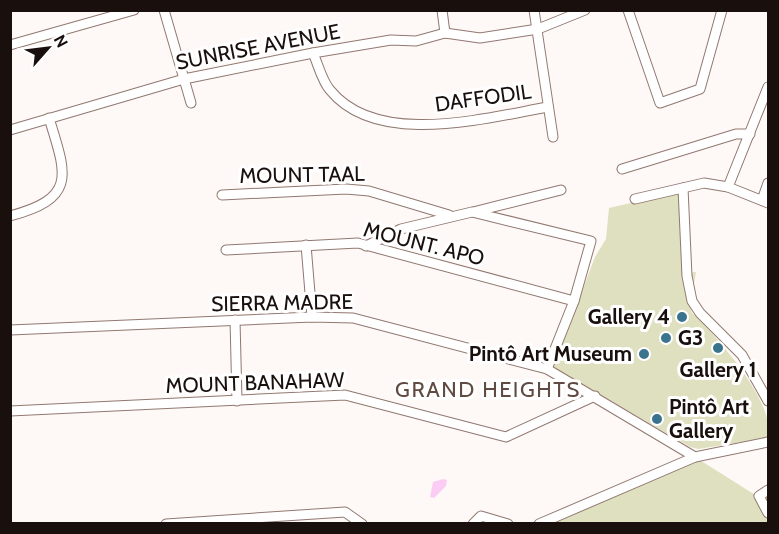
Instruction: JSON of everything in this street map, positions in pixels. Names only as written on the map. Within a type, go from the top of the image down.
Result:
[{"type":"street","points":[[10,45],[134,10]]},
{"type":"street","points":[[164,10],[191,103]]},
{"type":"street","points":[[441,10],[445,33]]},
{"type":"street","points":[[534,10],[553,136]]},
{"type":"street","name":"SUNRISE AVENUE","points":[[10,130],[184,79],[391,40],[416,41],[445,33],[480,38],[538,29],[585,10]]},
{"type":"street","points":[[628,10],[660,103],[700,89],[722,10]]},
{"type":"street","name":"DAFFODIL","points":[[313,53],[329,89],[346,106],[367,118],[419,124],[451,124],[548,107]]},
{"type":"street","points":[[728,188],[768,87]]},
{"type":"street","points":[[10,216],[38,208],[56,194],[62,181],[62,162],[49,118]]},
{"type":"street","points":[[622,169],[736,134],[750,134]]},
{"type":"street","points":[[635,199],[704,183],[728,188],[765,201],[768,183]]},
{"type":"street","points":[[683,188],[687,276],[692,300],[700,313],[742,354],[768,401]]},
{"type":"street","name":"MOUNT TAAL","points":[[222,195],[346,189],[369,191],[451,215]]},
{"type":"street","points":[[366,246],[401,229],[561,190]]},
{"type":"street","points":[[472,212],[587,240],[592,244],[574,301],[547,369]]},
{"type":"street","name":"MOUNT. APO","points":[[226,250],[358,243],[574,301]]},
{"type":"street","points":[[306,245],[312,317]]},
{"type":"street","name":"SIERRA MADRE","points":[[10,330],[312,317],[353,318],[547,369],[694,457]]},
{"type":"street","points":[[235,320],[237,401]]},
{"type":"street","name":"MOUNT BANAHAW","points":[[10,411],[345,395],[506,437],[595,396]]},
{"type":"street","points":[[539,524],[694,457],[768,442]]},
{"type":"street","points":[[768,490],[759,496],[768,513]]},
{"type":"street","points":[[166,524],[345,512],[362,524]]},
{"type":"street","points":[[472,524],[481,516],[508,524]]},
{"type":"green space","points":[[683,191],[683,273],[696,272],[690,307],[692,313],[729,353],[755,390],[764,408],[768,424],[767,438],[698,449],[690,447],[553,367],[595,257],[606,239],[609,208]]},
{"type":"green space","points":[[695,457],[760,498],[768,493],[768,523],[539,524]]},
{"type":"shaded area","points":[[447,480],[446,486],[434,498],[430,497],[433,482]]},
{"type":"place","name":"Gallery 4","points":[[682,317]]},
{"type":"place","name":"G3","points":[[666,338]]},
{"type":"place","name":"Gallery 1","points":[[718,348]]},
{"type":"place","name":"Pintô Art Museum","points":[[644,354]]},
{"type":"place","name":"Pintô Art Gallery","points":[[657,419]]},
{"type":"district","name":"GRAND HEIGHTS","points":[[488,389]]}]
